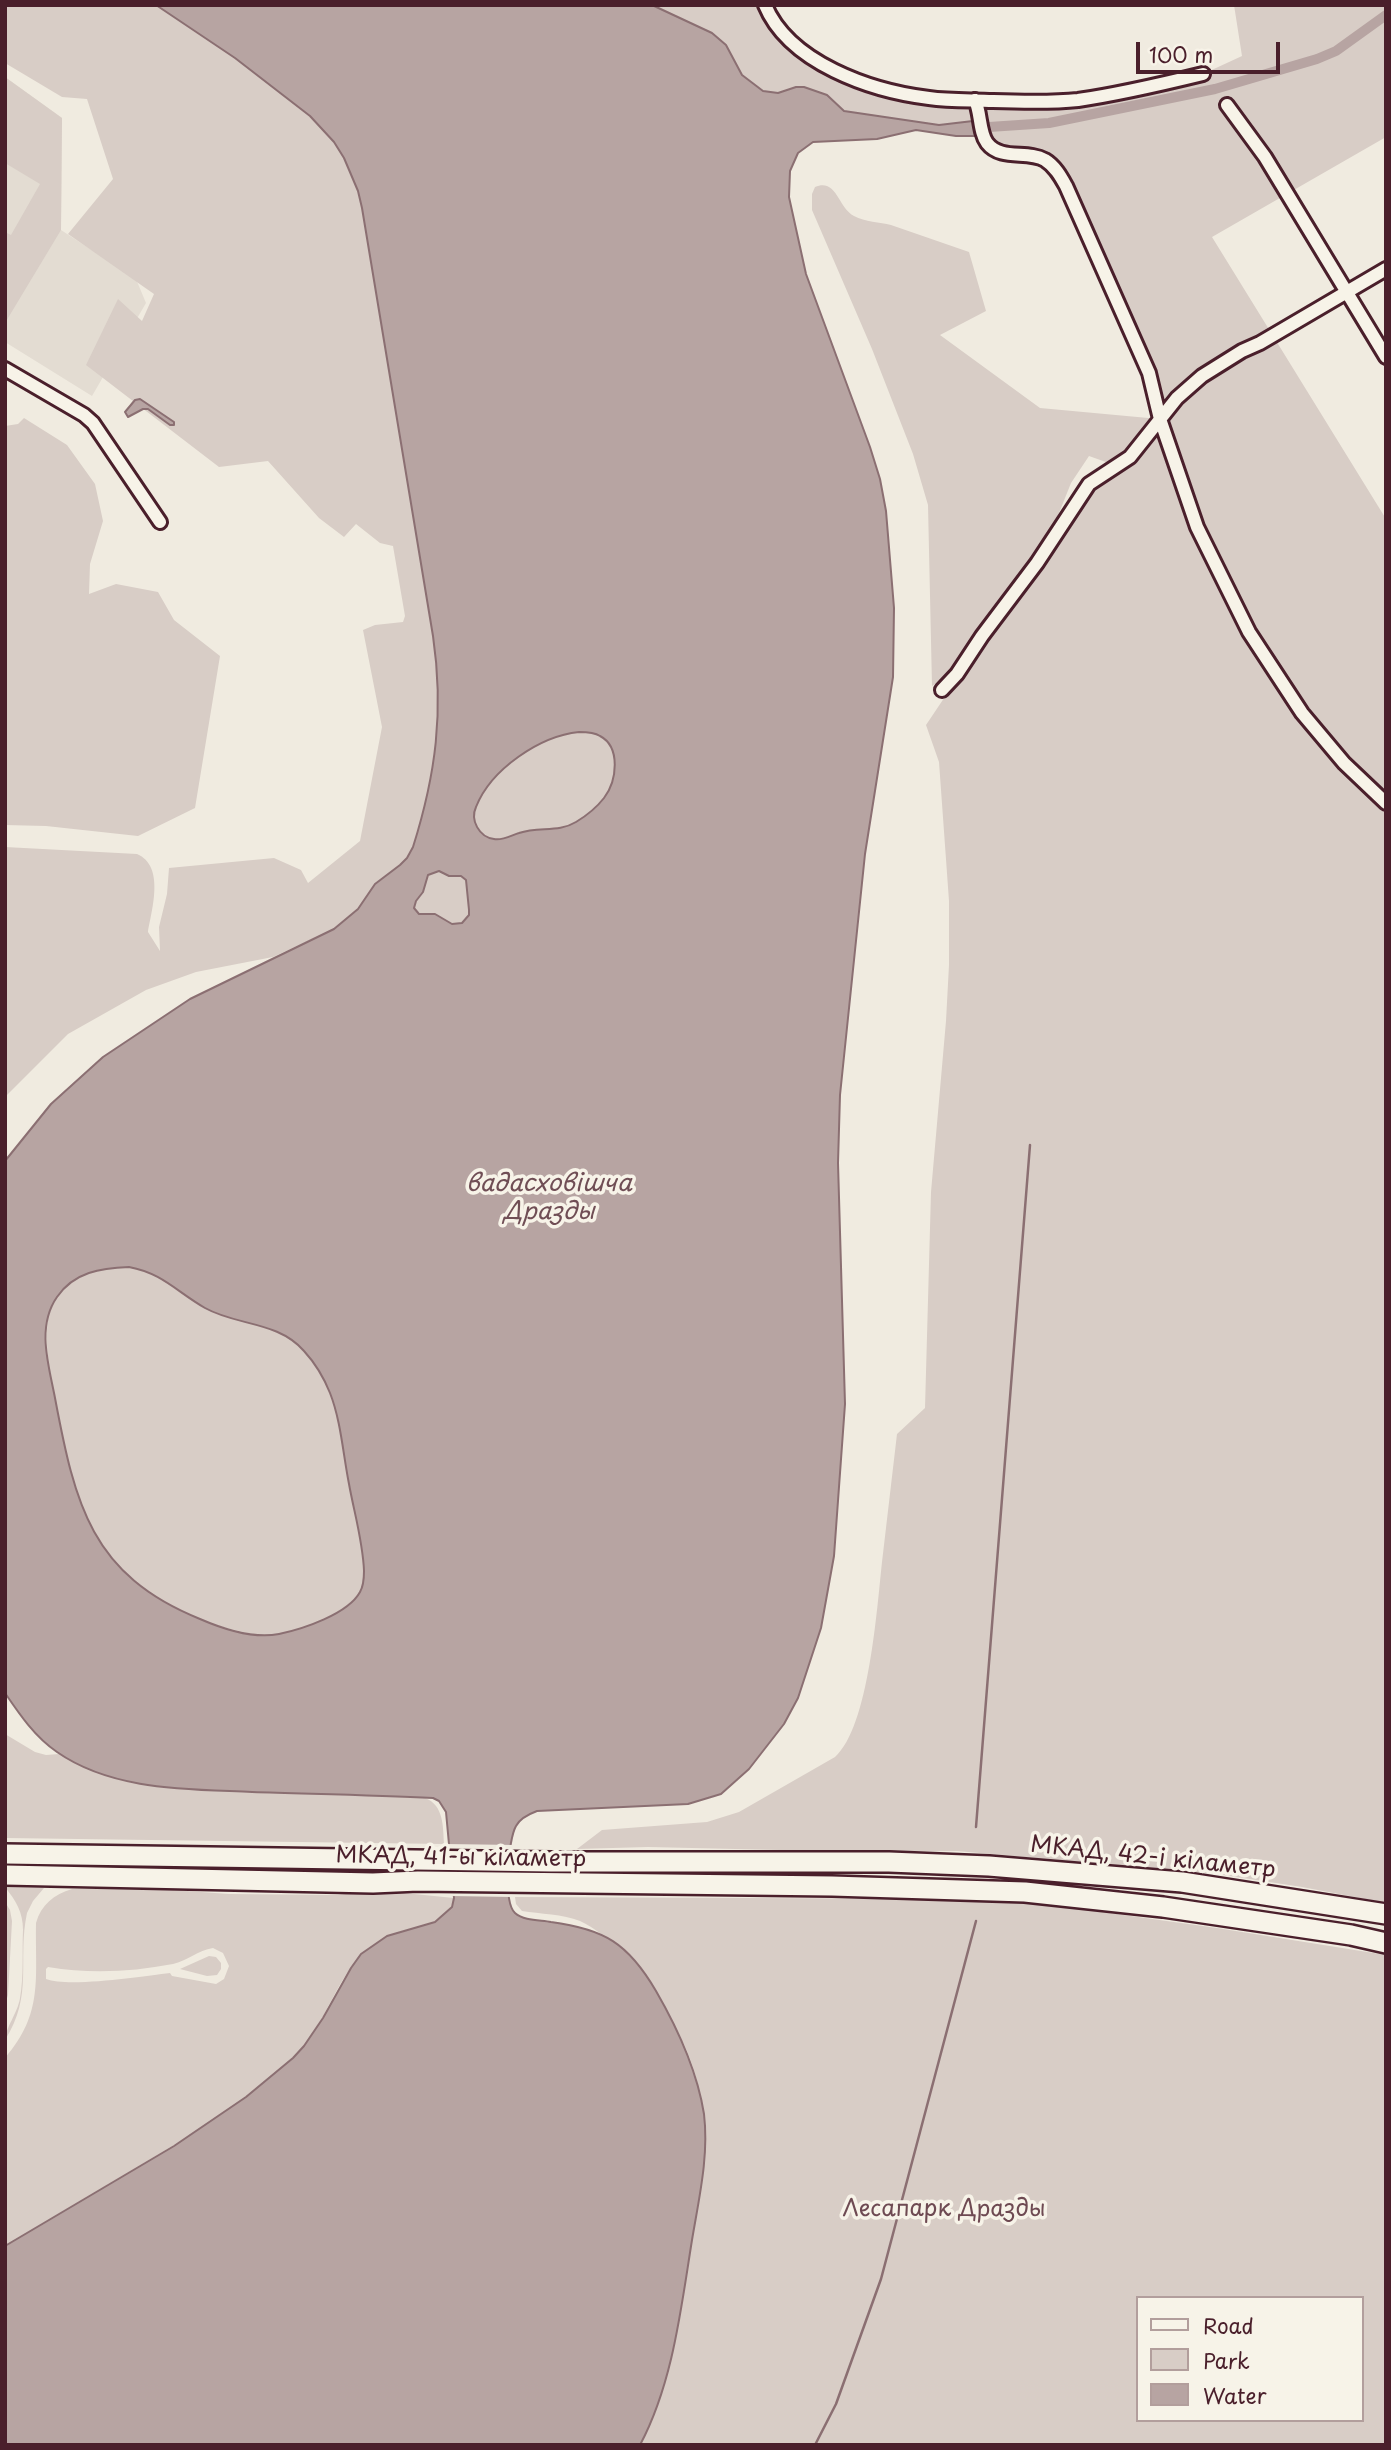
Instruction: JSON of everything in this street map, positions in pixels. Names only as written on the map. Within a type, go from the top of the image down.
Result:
[{"type":"highway","name":"МКАД, 41-ы кіламетр","points":[[5,1854],[551,1862],[914,1863]]},
{"type":"highway","name":"МКАД, 42-і кіламетр","points":[[914,1863],[989,1866],[1182,1882],[1386,1913]]},
{"type":"highway","name":"МКАД, 41-ы кіламетр","points":[[5,1875],[916,1888]]},
{"type":"highway","name":"МКАД, 42-і кіламетр","points":[[916,1888],[978,1889],[1079,1897],[1337,1933],[1386,1943]]},
{"type":"street","points":[[765,5],[772,21],[783,35],[817,62],[867,83],[928,98],[977,104],[1078,100],[1203,74]]},
{"type":"street","points":[[977,104],[985,140],[999,153],[1030,155],[1046,160],[1066,186],[1149,373],[1160,419],[1197,527],[1249,632],[1302,713],[1344,763],[1386,803]]},
{"type":"street","points":[[1227,105],[1265,158],[1386,357]]},
{"type":"street","points":[[942,690],[957,674],[1037,563],[1089,484],[1130,457],[1177,398],[1202,376],[1242,351],[1386,269]]},
{"type":"street","points":[[5,369],[84,415],[93,423],[160,522]]},
{"type":"shaded area","points":[[5,77],[62,118],[61,230],[136,279],[146,303],[92,396],[5,342]]},
{"type":"green space","points":[[5,5],[156,5],[235,58],[310,116],[334,142],[344,158],[362,208],[436,656],[439,704],[431,777],[413,847],[400,865],[375,884],[358,909],[334,929],[273,957],[196,972],[146,990],[68,1034],[5,1097],[5,847],[137,854],[146,860],[154,878],[154,900],[148,932],[160,951],[159,927],[167,894],[169,868],[274,858],[301,870],[308,883],[360,841],[382,727],[363,630],[375,625],[403,622],[405,616],[393,546],[380,543],[356,524],[344,537],[319,518],[268,461],[219,467],[86,365],[118,299],[142,321],[154,294],[68,234],[113,179],[87,99],[62,97],[5,63]]},
{"type":"green space","points":[[652,5],[765,5],[799,50],[898,92],[1037,102],[1203,74],[1242,56],[1234,5],[1386,5],[1386,137],[1212,237],[1386,519],[1386,803],[1352,772],[1386,810],[1386,1903],[1217,1874],[957,1851],[867,1852],[648,1847],[577,1849],[602,1830],[707,1822],[739,1812],[835,1757],[847,1742],[856,1720],[874,1636],[897,1434],[925,1408],[931,1192],[949,965],[949,901],[939,762],[926,725],[983,640],[1091,492],[1117,466],[1089,456],[1071,483],[1057,518],[1034,562],[958,669],[932,686],[928,505],[913,454],[872,349],[812,210],[815,187],[822,185],[833,190],[849,212],[858,218],[891,225],[969,252],[986,311],[940,335],[1040,408],[1159,419],[1120,305],[1067,206],[1058,177],[1040,161],[998,155],[975,102],[973,121],[939,125],[844,111],[827,95],[804,87],[778,93],[763,91],[742,75],[730,53],[712,33]]},
{"type":"green space","points":[[5,77],[62,118],[61,230],[5,323],[5,232],[11,235],[40,184],[5,163]]},
{"type":"green space","points":[[24,418],[67,445],[95,484],[103,521],[90,564],[89,594],[116,584],[158,592],[174,620],[220,656],[195,808],[138,836],[46,826],[5,825],[5,426],[18,424]]},
{"type":"green space","points":[[579,731],[593,733],[607,741],[614,756],[612,783],[598,805],[580,820],[562,827],[526,831],[504,839],[484,835],[477,827],[474,812],[493,779],[518,756],[533,747]]},
{"type":"green space","points":[[439,871],[449,876],[461,876],[466,880],[470,910],[462,923],[436,920],[414,908],[428,875]]},
{"type":"green space","points":[[129,1267],[154,1275],[205,1308],[285,1335],[304,1350],[320,1371],[331,1395],[339,1424],[365,1566],[364,1583],[359,1593],[340,1611],[313,1624],[276,1635],[253,1634],[212,1624],[161,1601],[138,1585],[122,1569],[5,1498],[67,1462],[47,1338],[48,1318],[54,1301],[64,1287],[79,1277],[101,1270]]},
{"type":"green space","points":[[5,1734],[35,1752],[59,1754],[101,1774],[142,1784],[425,1798],[439,1811],[444,1844],[5,1838]]},
{"type":"green space","points":[[5,1887],[44,1888],[27,1913],[22,1992],[14,2024],[5,2040],[20,1998],[23,1930],[18,1907]]},
{"type":"green space","points":[[159,1889],[229,1894],[338,1895],[374,1890],[454,1898],[442,1917],[390,1936],[356,1962],[342,1981],[309,2040],[291,2060],[253,2092],[193,2133],[5,2246],[5,2058],[26,2026],[32,2010],[38,1917],[49,1901],[65,1891]],"holes":[[[213,1948],[223,1953],[229,1966],[224,1979],[216,1984],[172,1976],[170,1973],[88,1982],[46,1979],[48,1967],[79,1971],[142,1969],[173,1964]]]},
{"type":"green space","name":"Лесапарк Дразды","points":[[515,1897],[979,1899],[1066,1907],[1386,1955],[1386,2445],[640,2445],[664,2384],[683,2297],[704,2155],[700,2096],[693,2066],[677,2030],[609,1942],[580,1921],[522,1911],[516,1904]]},
{"type":"green space","points":[[5,1902],[12,1921],[8,1995],[5,2005]]},
{"type":"green space","points":[[209,1956],[216,1957],[221,1963],[217,1975],[207,1976],[180,1969]]},
{"type":"water","name":"вадасховішча Дразды","points":[[156,5],[652,5],[712,33],[726,45],[742,75],[763,91],[778,93],[804,87],[827,95],[844,111],[939,125],[973,121],[975,136],[916,130],[877,139],[813,142],[798,153],[790,171],[789,197],[806,274],[880,479],[886,511],[894,608],[893,677],[865,854],[840,1095],[838,1163],[845,1404],[834,1556],[821,1628],[798,1698],[784,1724],[749,1769],[721,1794],[688,1804],[537,1811],[518,1823],[511,1844],[508,1884],[511,1907],[515,1913],[527,1919],[586,1929],[613,1941],[624,1950],[646,1975],[672,2020],[692,2066],[701,2098],[705,2130],[704,2161],[679,2318],[668,2371],[640,2445],[5,2445],[5,2246],[174,2146],[246,2097],[304,2046],[361,1954],[387,1936],[435,1922],[452,1907],[454,1898],[446,1812],[439,1801],[433,1798],[202,1790],[126,1781],[79,1765],[57,1752],[35,1733],[5,1693],[5,1161],[51,1104],[103,1057],[190,999],[334,929],[358,909],[375,884],[400,865],[413,847],[427,794],[436,742],[438,690],[433,636],[358,191],[334,142],[310,116],[235,58]],"holes":[[[579,732],[600,736],[607,741],[614,756],[612,783],[598,805],[580,820],[562,827],[526,831],[504,839],[484,835],[477,827],[474,812],[493,780],[533,747]],[[439,871],[449,876],[461,876],[466,880],[469,915],[462,923],[452,924],[435,914],[419,914],[414,908],[428,875]],[[129,1267],[151,1274],[217,1314],[282,1334],[304,1351],[322,1376],[337,1415],[362,1549],[362,1587],[346,1607],[312,1624],[279,1634],[249,1634],[200,1619],[163,1601],[134,1581],[111,1558],[94,1532],[71,1471],[50,1373],[46,1334],[51,1309],[57,1297],[71,1282],[98,1270]]]},
{"type":"water","points":[[140,399],[174,422],[174,425],[148,409],[128,417],[125,412],[135,400]]},
{"type":"pier","points":[[446,1844],[515,1845],[512,1897],[451,1896]]},
{"type":"waterway","points":[[974,128],[1049,123],[1215,89],[1336,51],[1386,15]]},
{"type":"waterway","points":[[976,1827],[1030,1145]]},
{"type":"waterway","points":[[815,2445],[836,2404],[881,2279],[976,1921]]}]
